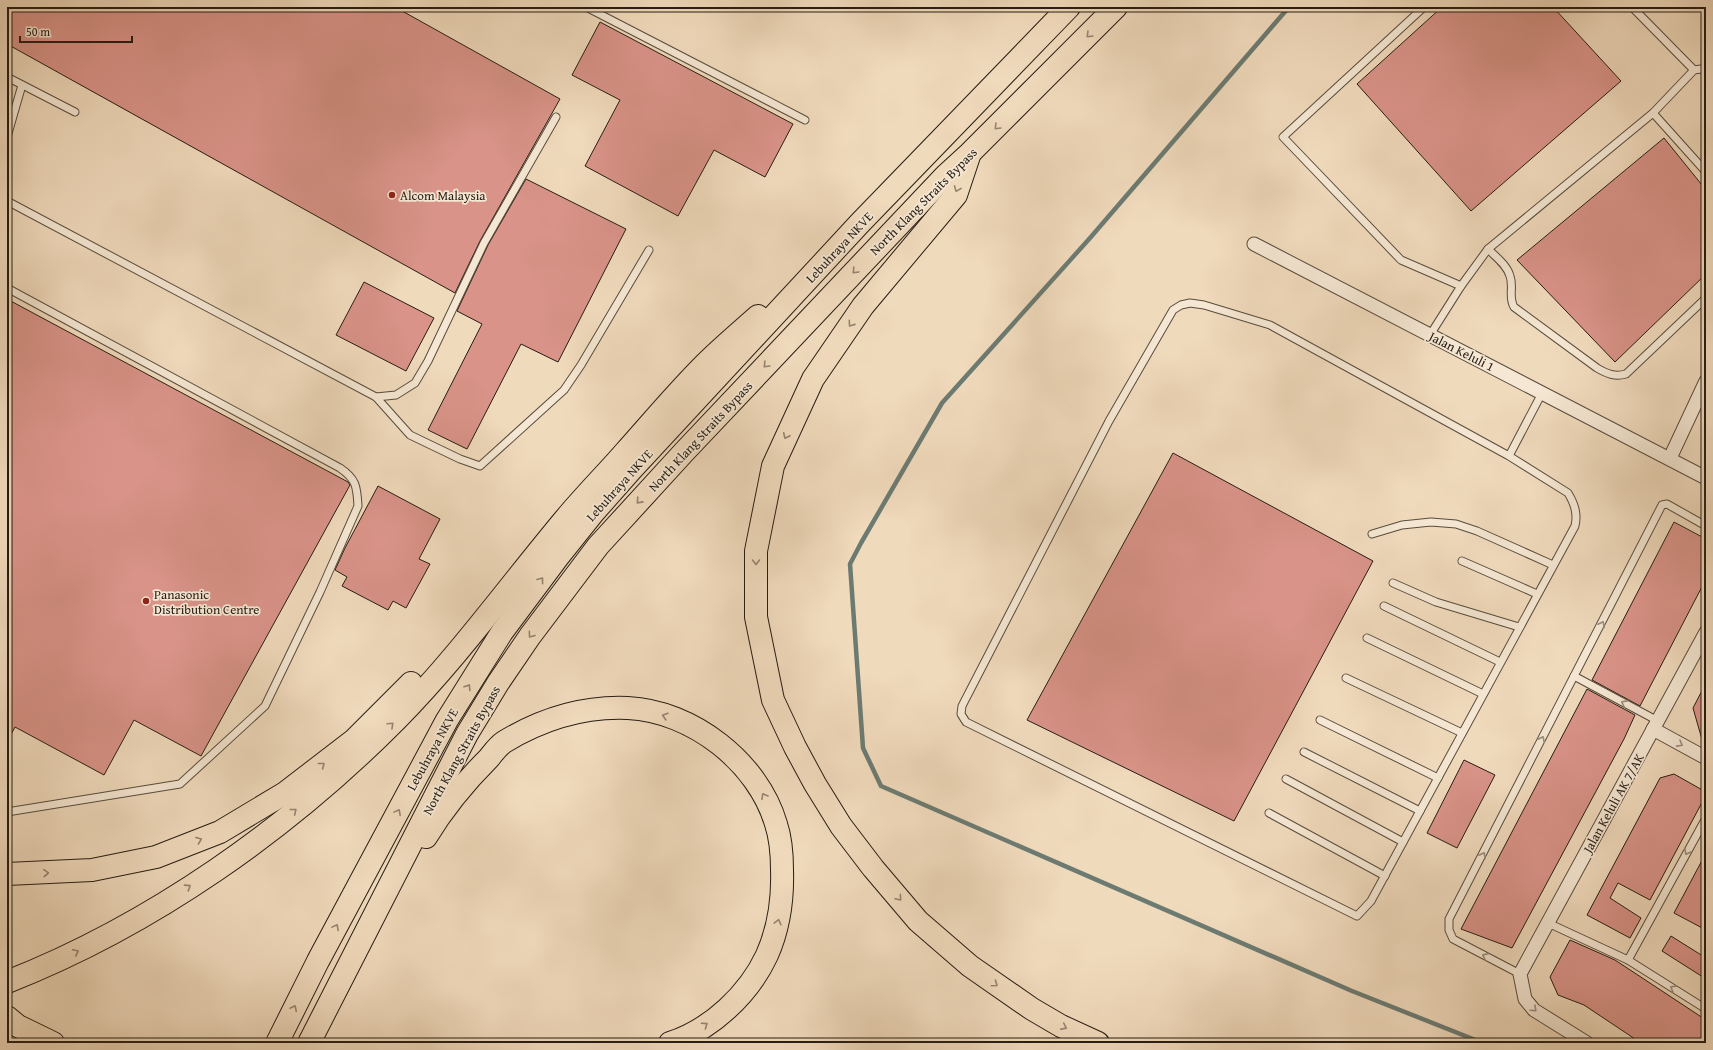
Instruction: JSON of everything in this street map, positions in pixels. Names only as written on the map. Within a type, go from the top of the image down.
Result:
[{"type":"highway","name":"Lebuhraya NKVE","points":[[277,1043],[318,961],[447,720],[502,632],[558,557],[594,512],[860,223],[1068,7]]},
{"type":"highway","name":"North Klang Straits Bypass","points":[[366,928],[467,734],[494,689],[530,636],[598,546],[699,435],[946,175],[970,153],[1116,7]]},
{"type":"highway","points":[[970,153],[956,195],[863,306],[813,379],[773,466],[756,551],[756,616],[773,700],[795,747],[815,784],[841,826],[874,868],[918,921],[970,966],[1061,1026],[1098,1043]]},
{"type":"highway","points":[[7,982],[84,949],[175,896],[261,838],[325,786],[408,707],[434,679],[565,518],[705,364],[860,223]]},
{"type":"highway","points":[[7,874],[92,870],[156,857],[220,832],[285,793],[354,740],[523,571]]},
{"type":"highway","points":[[309,1043],[366,928],[385,902],[428,834],[480,767],[502,744],[554,717],[583,710],[629,708],[668,716],[698,731],[729,752],[746,770],[769,805],[778,829],[782,861],[783,890],[780,914],[774,940],[750,985],[720,1015],[680,1040],[670,1043]]},
{"type":"highway","points":[[7,1017],[18,1026],[53,1043]]},
{"type":"street","name":"Jalan Keluli 1","points":[[1254,244],[1670,458],[1706,478]]},
{"type":"street","points":[[1670,458],[1706,381]]},
{"type":"street","name":"Jalan Keluli AK 7/AK","points":[[1520,974],[1656,725],[1702,650],[1706,632]]},
{"type":"street","points":[[1656,725],[1706,758]]},
{"type":"street","points":[[1520,974],[1525,999],[1534,1010],[1587,1043]]},
{"type":"lane","points":[[586,7],[805,120]]},
{"type":"lane","points":[[1424,7],[1283,137],[1400,260],[1461,286]]},
{"type":"lane","points":[[1632,7],[1694,70]]},
{"type":"lane","points":[[1430,335],[1461,286],[1488,249],[1653,113],[1694,70],[1706,70]]},
{"type":"lane","points":[[7,77],[75,112]]},
{"type":"lane","points":[[7,137],[22,85]]},
{"type":"lane","points":[[1653,113],[1706,172]]},
{"type":"lane","points":[[376,397],[396,395],[415,383],[428,361],[484,243],[556,117]]},
{"type":"lane","points":[[7,201],[376,397],[410,435],[460,459],[480,466],[564,390],[581,365],[649,250]]},
{"type":"lane","points":[[1488,249],[1506,268],[1510,277],[1510,298],[1514,307],[1597,368],[1613,375],[1620,376],[1626,374],[1706,298]]},
{"type":"lane","points":[[7,288],[340,468],[351,476],[357,491],[358,506],[320,592],[265,706],[180,784],[7,812]]},
{"type":"lane","points":[[1190,303],[1204,305],[1270,325],[1509,456],[1568,493],[1573,501],[1577,519],[1575,526],[1385,876],[1371,901],[1357,916],[966,722],[961,714],[962,706],[1109,421],[1174,310],[1181,305],[1190,303]]},
{"type":"lane","points":[[1509,456],[1542,393]]},
{"type":"lane","points":[[1520,974],[1453,940],[1449,930],[1449,919],[1662,506],[1667,504],[1706,526]]},
{"type":"lane","points":[[1372,534],[1402,525],[1431,522],[1456,524],[1477,531],[1553,565]]},
{"type":"lane","points":[[1462,560],[1538,594]]},
{"type":"lane","points":[[1393,584],[1436,602],[1519,627]]},
{"type":"lane","points":[[1384,606],[1500,662]]},
{"type":"lane","points":[[1367,638],[1484,694]]},
{"type":"lane","points":[[1574,676],[1656,725]]},
{"type":"lane","points":[[1346,678],[1462,733]]},
{"type":"lane","points":[[1320,720],[1438,778]]},
{"type":"lane","points":[[1304,752],[1420,811]]},
{"type":"lane","points":[[1286,779],[1403,842]]},
{"type":"lane","points":[[1269,813],[1385,876]]},
{"type":"lane","points":[[1628,960],[1706,818]]},
{"type":"lane","points":[[1548,923],[1628,960],[1706,1009]]},
{"type":"building","name":"Alcom Malaysia","points":[[7,7],[395,7],[560,99],[480,241],[455,293],[7,44]]},
{"type":"building","points":[[1442,7],[1553,7],[1621,81],[1471,211],[1357,84]]},
{"type":"building","points":[[600,22],[793,124],[765,177],[714,150],[678,216],[585,166],[620,100],[572,75]]},
{"type":"building","points":[[1664,138],[1706,190],[1706,274],[1615,362],[1517,260]]},
{"type":"building","points":[[526,179],[626,229],[558,362],[521,344],[467,449],[428,430],[482,324],[457,311],[488,245]]},
{"type":"building","points":[[364,282],[434,318],[406,371],[336,335]]},
{"type":"building","name":"Panasonic Distribution Centre","points":[[7,299],[348,482],[350,485],[201,756],[134,720],[104,775],[15,727],[7,742]]},
{"type":"building","points":[[1173,453],[1373,561],[1234,821],[1027,720]]},
{"type":"building","points":[[378,486],[440,519],[419,559],[430,564],[406,608],[393,601],[388,610],[342,586],[347,577],[335,570]]},
{"type":"building","points":[[1674,522],[1706,539],[1706,579],[1640,706],[1592,680]]},
{"type":"building","points":[[1706,683],[1706,742],[1703,743],[1693,708]]},
{"type":"building","points":[[1587,689],[1635,715],[1624,739],[1512,948],[1461,929]]},
{"type":"building","points":[[1464,760],[1495,775],[1457,848],[1427,833]]},
{"type":"building","points":[[1674,774],[1706,792],[1706,795],[1650,900],[1618,883],[1610,898],[1641,918],[1630,938],[1587,915],[1660,778]]},
{"type":"building","points":[[1706,853],[1706,930],[1674,913]]},
{"type":"building","points":[[1671,936],[1706,958],[1706,979],[1662,951]]},
{"type":"building","points":[[1570,940],[1615,960],[1706,1020],[1706,1043],[1641,1043],[1584,1005],[1558,995],[1550,977]]},
{"type":"waterway","points":[[1289,7],[1090,238],[942,403],[861,543],[850,564],[863,748],[881,786],[1352,991],[1483,1043]]},
{"type":"place","name":"Alcom Malaysia","points":[[392,195]]},
{"type":"place","name":"Panasonic Distribution Centre","points":[[146,601]]}]
